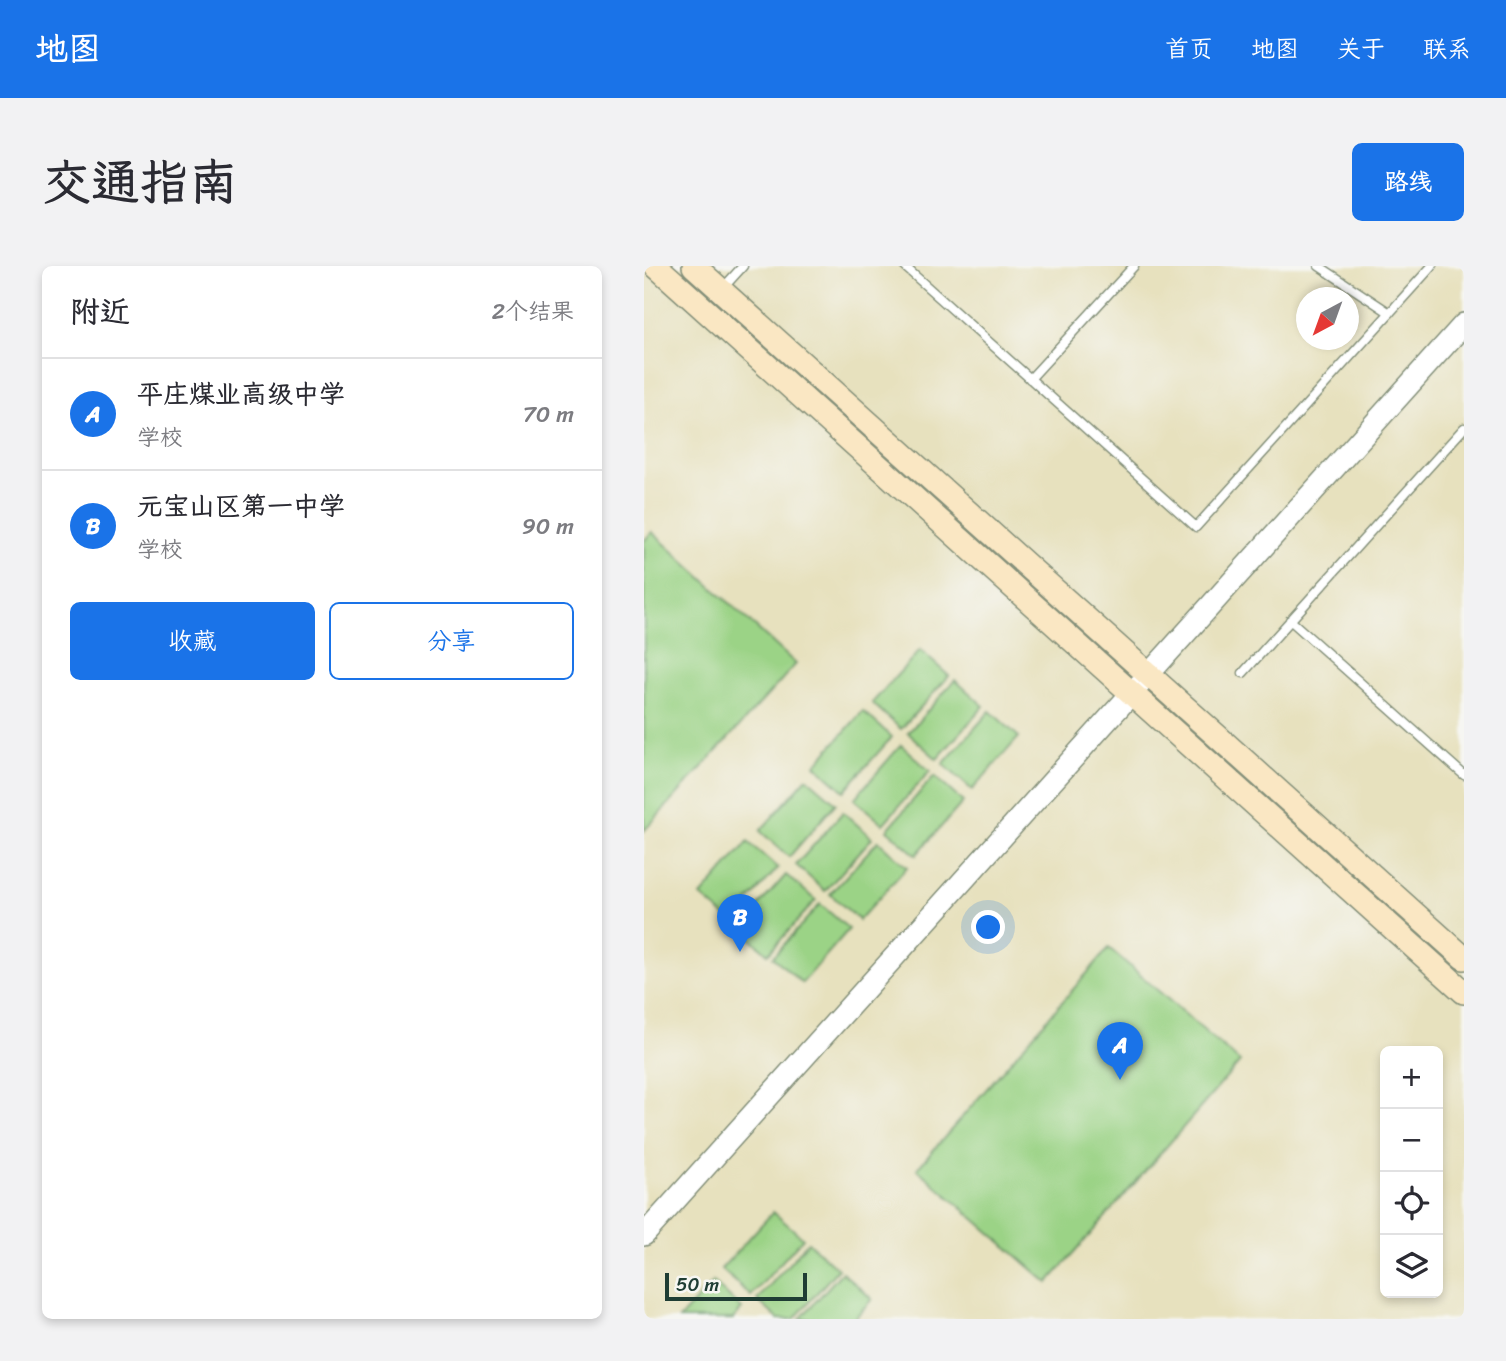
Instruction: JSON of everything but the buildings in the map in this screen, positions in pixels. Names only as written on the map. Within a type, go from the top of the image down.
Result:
[{"type":"main road","points":[[656,266],[1464,992]]},
{"type":"main road","points":[[694,266],[1464,958]]},
{"type":"street","points":[[644,1235],[1464,324]]},
{"type":"lane","points":[[721,290],[743,266]]},
{"type":"lane","points":[[904,266],[1196,527],[1432,266]]},
{"type":"lane","points":[[1030,379],[1133,266]]},
{"type":"lane","points":[[1319,266],[1390,313]]},
{"type":"lane","points":[[1243,673],[1464,428]]},
{"type":"lane","points":[[1290,620],[1464,775]]},
{"type":"green space","points":[[652,532],[796,664],[644,831],[644,541]]},
{"type":"green space","points":[[920,650],[949,676],[901,729],[872,703]]},
{"type":"green space","points":[[955,680],[984,706],[937,759],[908,733]]},
{"type":"green space","points":[[863,711],[892,737],[844,791],[815,765]]},
{"type":"green space","points":[[990,711],[1019,737],[972,790],[943,764]]},
{"type":"green space","points":[[901,745],[930,771],[883,824],[854,799]]},
{"type":"green space","points":[[934,776],[963,802],[916,855],[887,830]]},
{"type":"green space","points":[[807,778],[836,803],[789,857],[760,831]]},
{"type":"green space","points":[[843,812],[872,838],[825,891],[796,865]]},
{"type":"green space","points":[[878,841],[907,867],[859,920],[830,894]]},
{"type":"green space","points":[[748,842],[778,868],[731,921],[701,896]]},
{"type":"green space","points":[[786,875],[816,900],[768,954],[739,928]]},
{"type":"green space","points":[[820,904],[849,929],[802,983],[773,957]]},
{"type":"green space","points":[[1109,948],[1240,1062],[1048,1283],[917,1169]]},
{"type":"green space","points":[[773,1212],[803,1238],[751,1296],[721,1269]]},
{"type":"green space","points":[[808,1242],[838,1269],[794,1319],[778,1319],[757,1300]]},
{"type":"green space","points":[[842,1272],[872,1299],[854,1319],[800,1319]]},
{"type":"green space","points":[[713,1282],[742,1309],[733,1319],[679,1319]]},
{"type":"place","name":"元宝山区第一中学","points":[[740,952]]},
{"type":"place","name":"平庄煤业高级中学","points":[[1120,1080]]}]
